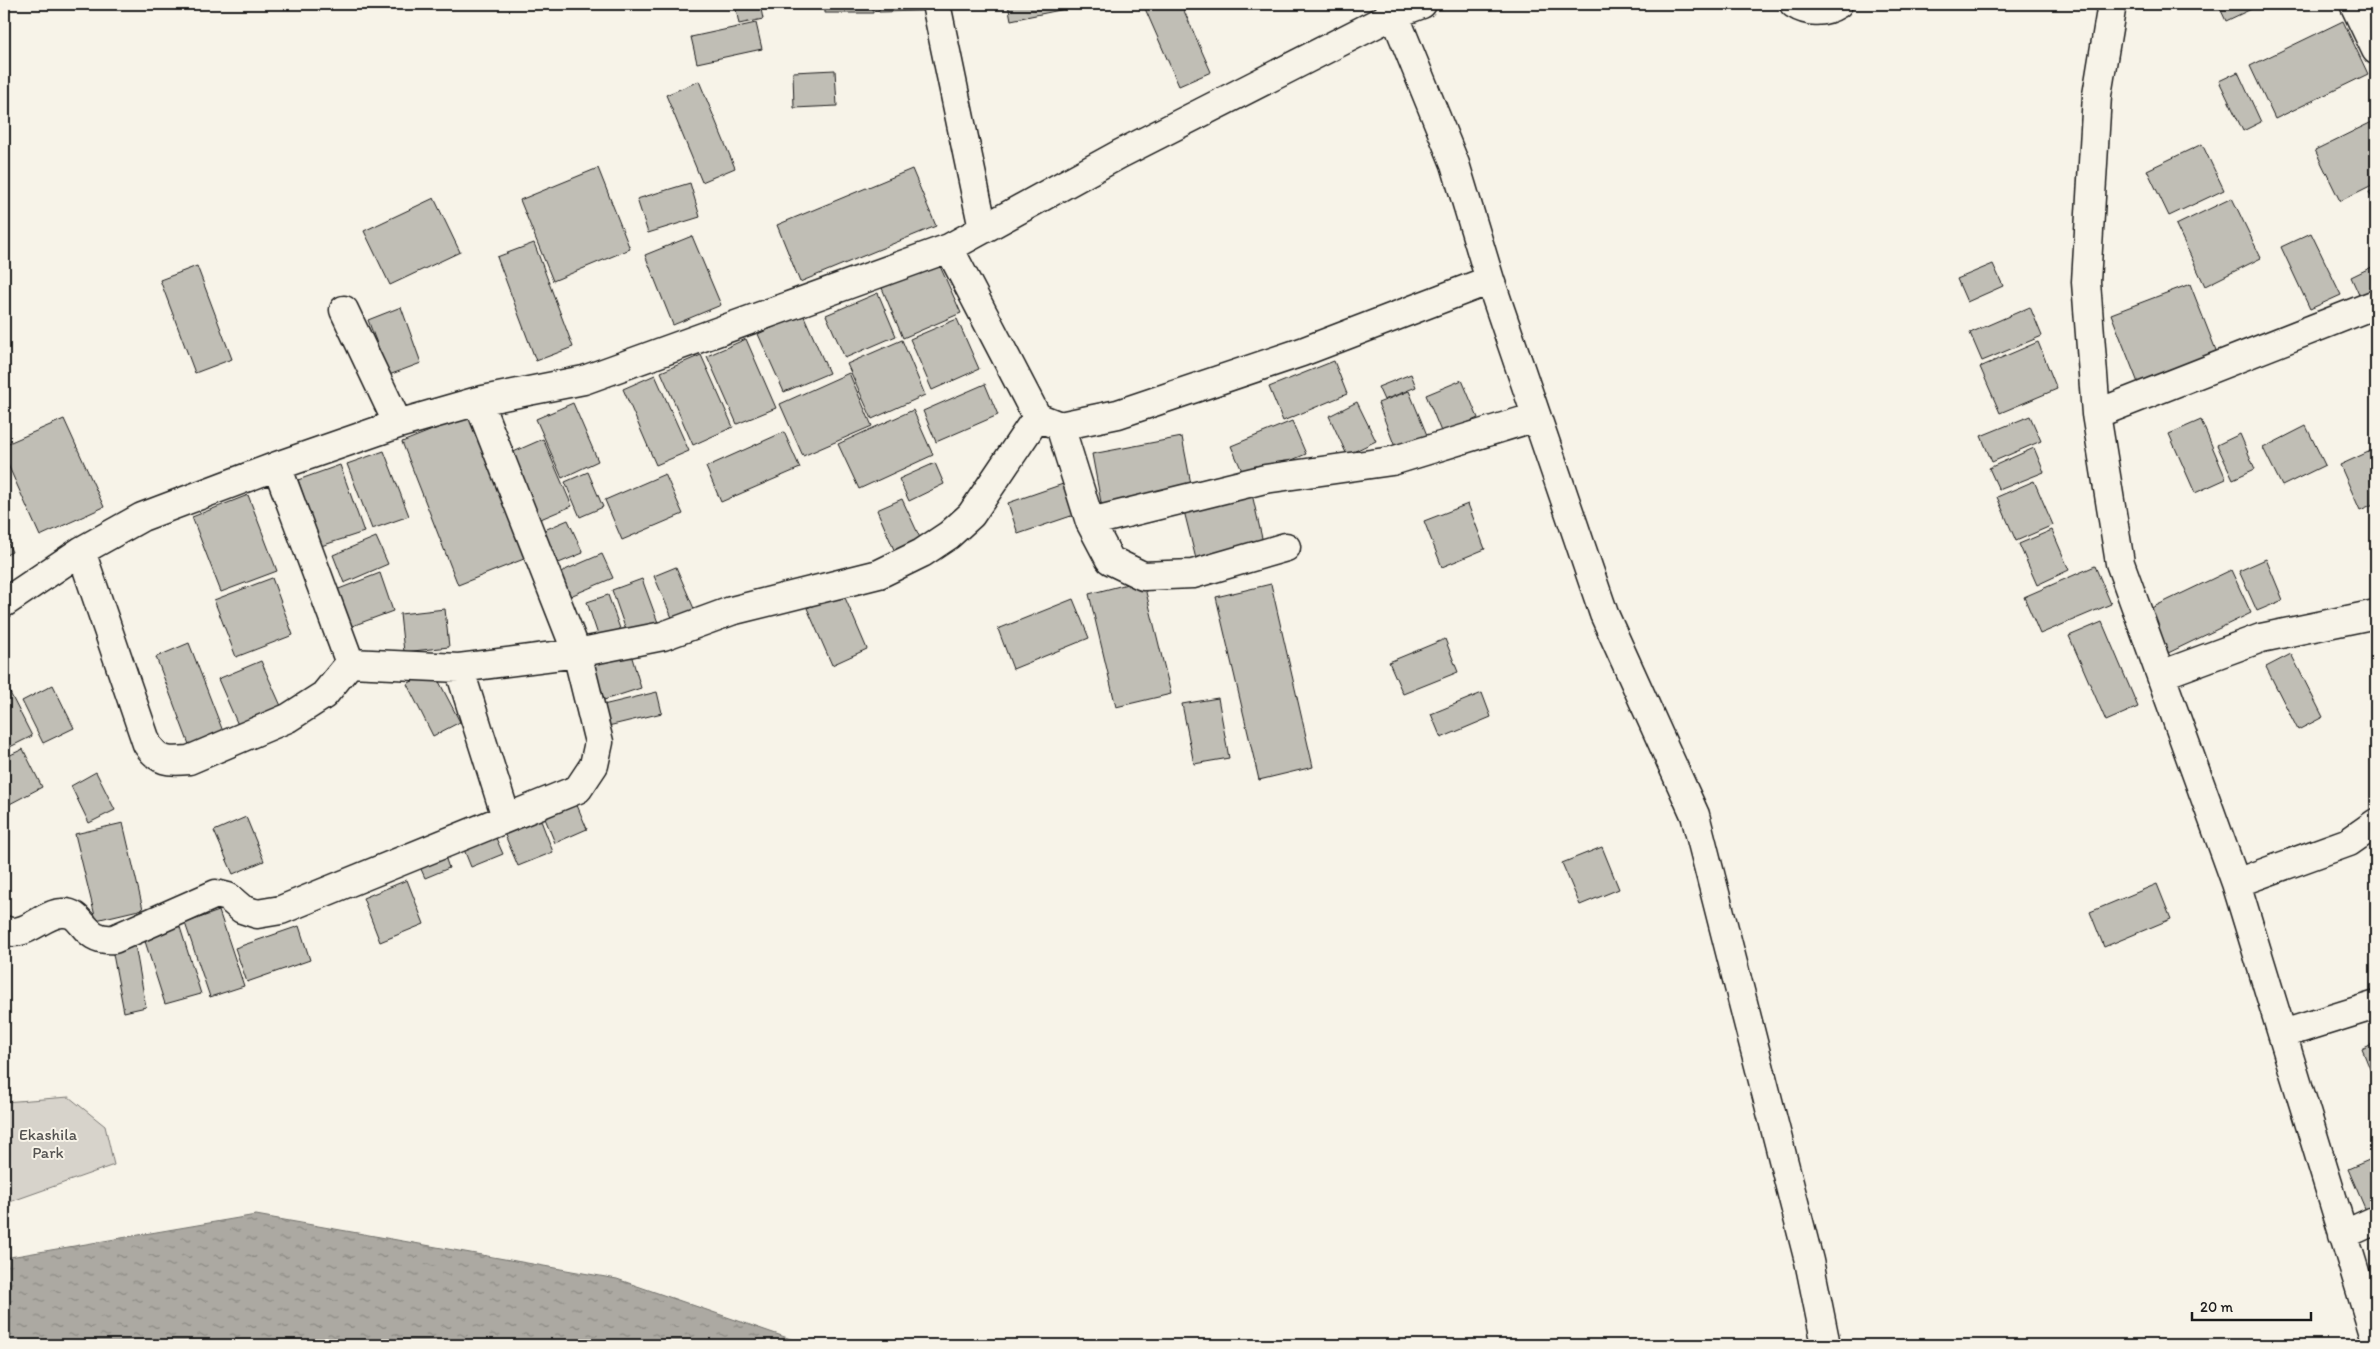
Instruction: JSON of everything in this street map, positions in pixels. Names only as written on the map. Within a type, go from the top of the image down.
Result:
[{"type":"street","points":[[936,4],[982,229]]},
{"type":"street","points":[[4,603],[81,551],[142,517],[277,466],[398,424],[478,401],[584,380],[949,248],[1120,154],[1392,9],[1422,4]]},
{"type":"street","points":[[1794,4],[1803,10],[1828,10],[1838,4]]},
{"type":"street","points":[[2112,4],[2097,95],[2086,282],[2096,414],[2120,563],[2236,883],[2376,1341]]},
{"type":"street","points":[[2354,4],[2376,50]]},
{"type":"street","points":[[1392,9],[1455,164],[1490,280],[1604,614],[1694,815],[1809,1261],[1826,1345]]},
{"type":"street","points":[[949,248],[1049,421],[1090,522],[1110,560],[1143,576],[1193,574],[1286,547]]},
{"type":"street","points":[[350,663],[459,668],[577,653],[663,636],[731,611],[879,574],[922,553],[949,535],[970,515],[1049,421],[1118,414],[1302,352],[1490,280]]},
{"type":"street","points":[[2096,414],[2376,304]]},
{"type":"street","points":[[344,310],[398,424]]},
{"type":"street","points":[[4,930],[8,932],[26,929],[52,915],[63,913],[74,916],[93,936],[102,940],[114,939],[216,894],[228,897],[242,909],[257,914],[281,910],[578,789],[594,765],[599,742],[577,653],[478,401]]},
{"type":"street","points":[[1090,522],[1264,480],[1392,461],[1536,417]]},
{"type":"street","points":[[277,466],[350,663]]},
{"type":"street","points":[[81,551],[147,744],[155,756],[171,761],[189,760],[288,718],[324,695],[350,663]]},
{"type":"street","points":[[2161,675],[2261,638],[2376,614]]},
{"type":"street","points":[[459,668],[506,817]]},
{"type":"street","points":[[2236,883],[2349,842],[2376,823]]},
{"type":"street","points":[[2283,1034],[2376,1005]]},
{"type":"street","points":[[2343,1235],[2376,1220]]},
{"type":"green space","name":"Ekashila Park","points":[[69,1097],[105,1126],[114,1165],[4,1204],[4,1102]]},
{"type":"water","points":[[256,1215],[617,1279],[808,1345],[4,1345],[4,1258]]},
{"type":"building","points":[[735,4],[760,4],[763,19],[739,24]]},
{"type":"building","points":[[825,4],[873,4],[873,13],[825,13]]},
{"type":"building","points":[[879,4],[924,4],[924,11],[879,12]]},
{"type":"building","points":[[1008,4],[1069,4],[1070,8],[1011,20]]},
{"type":"building","points":[[1143,4],[1181,4],[1211,72],[1179,86]]},
{"type":"building","points":[[2218,4],[2262,4],[2226,21]]},
{"type":"building","points":[[2343,21],[2368,74],[2275,119],[2250,66]]},
{"type":"building","points":[[756,23],[762,49],[697,63],[691,37]]},
{"type":"building","points":[[835,70],[837,106],[794,108],[793,72]]},
{"type":"building","points":[[2238,72],[2261,122],[2243,131],[2219,81]]},
{"type":"building","points":[[699,81],[735,168],[702,182],[666,95]]},
{"type":"building","points":[[2376,120],[2376,183],[2340,201],[2315,150]]},
{"type":"building","points":[[2202,144],[2224,190],[2169,216],[2147,170]]},
{"type":"building","points":[[598,168],[630,249],[553,281],[520,200]]},
{"type":"building","points":[[912,169],[936,226],[800,282],[777,225]]},
{"type":"building","points":[[690,183],[700,217],[648,233],[637,199]]},
{"type":"building","points":[[2376,188],[2376,207],[2369,192]]},
{"type":"building","points":[[434,198],[460,252],[390,285],[364,231]]},
{"type":"building","points":[[2232,198],[2261,258],[2205,286],[2176,225]]},
{"type":"building","points":[[2311,233],[2341,295],[2310,309],[2281,247]]},
{"type":"building","points":[[692,236],[721,305],[673,325],[645,255]]},
{"type":"building","points":[[534,243],[573,347],[536,361],[497,257]]},
{"type":"building","points":[[939,264],[961,313],[903,338],[882,288]]},
{"type":"building","points":[[1993,264],[2003,286],[1967,302],[1957,279]]},
{"type":"building","points":[[2376,265],[2376,289],[2360,297],[2351,277]]},
{"type":"building","points":[[197,266],[232,359],[195,373],[160,280]]},
{"type":"building","points":[[2190,284],[2219,358],[2140,388],[2111,314]]},
{"type":"building","points":[[878,293],[896,336],[845,358],[826,315]]},
{"type":"building","points":[[401,307],[421,363],[389,375],[368,320]]},
{"type":"building","points":[[2030,307],[2042,336],[1982,361],[1970,333]]},
{"type":"building","points":[[803,314],[829,373],[784,392],[758,334]]},
{"type":"building","points":[[957,319],[979,369],[932,390],[910,339]]},
{"type":"building","points":[[746,339],[776,408],[737,424],[707,356]]},
{"type":"building","points":[[902,340],[925,395],[872,419],[847,364]]},
{"type":"building","points":[[2038,342],[2057,389],[2000,413],[1980,367]]},
{"type":"building","points":[[701,355],[733,427],[693,445],[661,372]]},
{"type":"building","points":[[1334,361],[1347,394],[1283,421],[1269,387]]},
{"type":"building","points":[[849,373],[872,426],[803,456],[780,404]]},
{"type":"building","points":[[1411,374],[1416,387],[1384,400],[1378,387]]},
{"type":"building","points":[[655,375],[689,451],[656,465],[623,389]]},
{"type":"building","points":[[1462,380],[1478,418],[1442,434],[1426,395]]},
{"type":"building","points":[[985,384],[998,415],[936,442],[923,411]]},
{"type":"building","points":[[1409,391],[1429,440],[1397,452],[1378,403]]},
{"type":"building","points":[[1357,402],[1376,441],[1347,455],[1329,416]]},
{"type":"building","points":[[573,403],[598,461],[562,478],[536,419]]},
{"type":"building","points":[[913,410],[933,455],[859,489],[838,444]]},
{"type":"building","points":[[473,414],[529,557],[458,585],[402,442]]},
{"type":"building","points":[[2030,416],[2041,441],[1992,462],[1981,436]]},
{"type":"building","points":[[64,419],[104,507],[40,536],[4,456],[4,445]]},
{"type":"building","points":[[2201,420],[2226,479],[2195,493],[2169,434]]},
{"type":"building","points":[[1292,421],[1306,454],[1246,480],[1231,446]]},
{"type":"building","points":[[2306,426],[2325,465],[2282,486],[2263,448]]},
{"type":"building","points":[[784,432],[800,468],[721,502],[706,467]]},
{"type":"building","points":[[2240,434],[2255,469],[2233,479],[2217,445]]},
{"type":"building","points":[[1182,437],[1193,495],[1103,513],[1092,454]]},
{"type":"building","points":[[543,439],[572,506],[531,523],[502,457]]},
{"type":"building","points":[[2034,448],[2044,472],[1999,490],[1989,468]]},
{"type":"building","points":[[2375,449],[2376,503],[2360,510],[2340,465]]},
{"type":"building","points":[[384,451],[409,516],[372,529],[347,464]]},
{"type":"building","points":[[935,463],[944,484],[909,501],[899,479]]},
{"type":"building","points":[[340,465],[364,532],[321,546],[298,480]]},
{"type":"building","points":[[588,472],[603,507],[580,517],[565,482]]},
{"type":"building","points":[[665,474],[683,514],[622,540],[605,500]]},
{"type":"building","points":[[2034,481],[2053,525],[2016,541],[1997,497]]},
{"type":"building","points":[[1063,484],[1074,515],[1018,534],[1008,503]]},
{"type":"building","points":[[1252,494],[1264,547],[1197,563],[1184,511]]},
{"type":"building","points":[[248,495],[277,571],[221,592],[192,517]]},
{"type":"building","points":[[902,499],[921,540],[895,552],[877,510]]},
{"type":"building","points":[[1468,504],[1485,549],[1442,567],[1424,521]]},
{"type":"building","points":[[568,520],[583,553],[549,567],[535,534]]},
{"type":"building","points":[[2052,530],[2069,570],[2037,585],[2019,544]]},
{"type":"building","points":[[4,535],[12,552],[4,556]]},
{"type":"building","points":[[376,537],[388,564],[344,583],[333,555]]},
{"type":"building","points":[[602,554],[613,578],[568,597],[558,573]]},
{"type":"building","points":[[2266,559],[2283,600],[2257,611],[2239,571]]},
{"type":"building","points":[[2095,566],[2111,604],[2040,634],[2024,597]]},
{"type":"building","points":[[676,567],[695,611],[673,620],[654,576]]},
{"type":"building","points":[[2231,570],[2251,613],[2164,655],[2143,612]]},
{"type":"building","points":[[380,573],[393,611],[344,629],[331,592]]},
{"type":"building","points":[[272,578],[293,635],[236,657],[214,600]]},
{"type":"building","points":[[642,579],[660,628],[629,639],[612,590]]},
{"type":"building","points":[[1143,580],[1171,694],[1116,707],[1089,594]]},
{"type":"building","points":[[1271,584],[1313,767],[1259,780],[1216,597]]},
{"type":"building","points":[[843,593],[867,649],[832,665],[807,608]]},
{"type":"building","points":[[608,595],[623,637],[601,644],[587,602]]},
{"type":"building","points":[[1073,599],[1089,638],[1013,669],[998,629]]},
{"type":"building","points":[[445,609],[449,647],[404,652],[400,614]]},
{"type":"building","points":[[2102,622],[2138,707],[2106,721],[2069,636]]},
{"type":"building","points":[[1445,639],[1458,672],[1403,694],[1389,662]]},
{"type":"building","points":[[189,643],[224,734],[190,747],[156,657]]},
{"type":"building","points":[[630,651],[641,688],[604,700],[593,662]]},
{"type":"building","points":[[2291,654],[2323,717],[2298,730],[2266,667]]},
{"type":"building","points":[[261,661],[281,706],[238,725],[218,679]]},
{"type":"building","points":[[433,670],[460,722],[433,736],[407,684]]},
{"type":"building","points":[[4,681],[32,736],[4,750]]},
{"type":"building","points":[[53,685],[74,728],[43,743],[22,701]]},
{"type":"building","points":[[657,692],[662,713],[604,727],[599,706]]},
{"type":"building","points":[[1482,693],[1491,717],[1441,738],[1431,714]]},
{"type":"building","points":[[1218,698],[1229,758],[1194,764],[1182,704]]},
{"type":"building","points":[[23,749],[42,787],[4,807],[4,758]]},
{"type":"building","points":[[96,772],[115,810],[89,823],[71,786]]},
{"type":"building","points":[[574,798],[587,829],[555,843],[542,811]]},
{"type":"building","points":[[538,813],[553,852],[518,866],[502,828]]},
{"type":"building","points":[[246,817],[264,861],[233,874],[214,831]]},
{"type":"building","points":[[123,823],[143,909],[96,920],[75,834]]},
{"type":"building","points":[[492,829],[503,854],[471,867],[461,842]]},
{"type":"building","points":[[1602,847],[1619,889],[1580,905],[1562,863]]},
{"type":"building","points":[[442,848],[449,868],[425,878],[416,858]]},
{"type":"building","points":[[407,880],[424,924],[380,942],[363,898]]},
{"type":"building","points":[[2157,884],[2171,919],[2104,947],[2090,912]]},
{"type":"building","points":[[219,911],[244,986],[210,997],[185,923]]},
{"type":"building","points":[[179,924],[201,994],[165,1004],[143,935]]},
{"type":"building","points":[[299,926],[310,960],[247,982],[235,948]]},
{"type":"building","points":[[135,945],[146,1007],[124,1012],[112,949]]},
{"type":"building","points":[[2376,1042],[2376,1084],[2362,1049]]},
{"type":"building","points":[[2376,1157],[2376,1209],[2367,1213],[2348,1169]]}]
